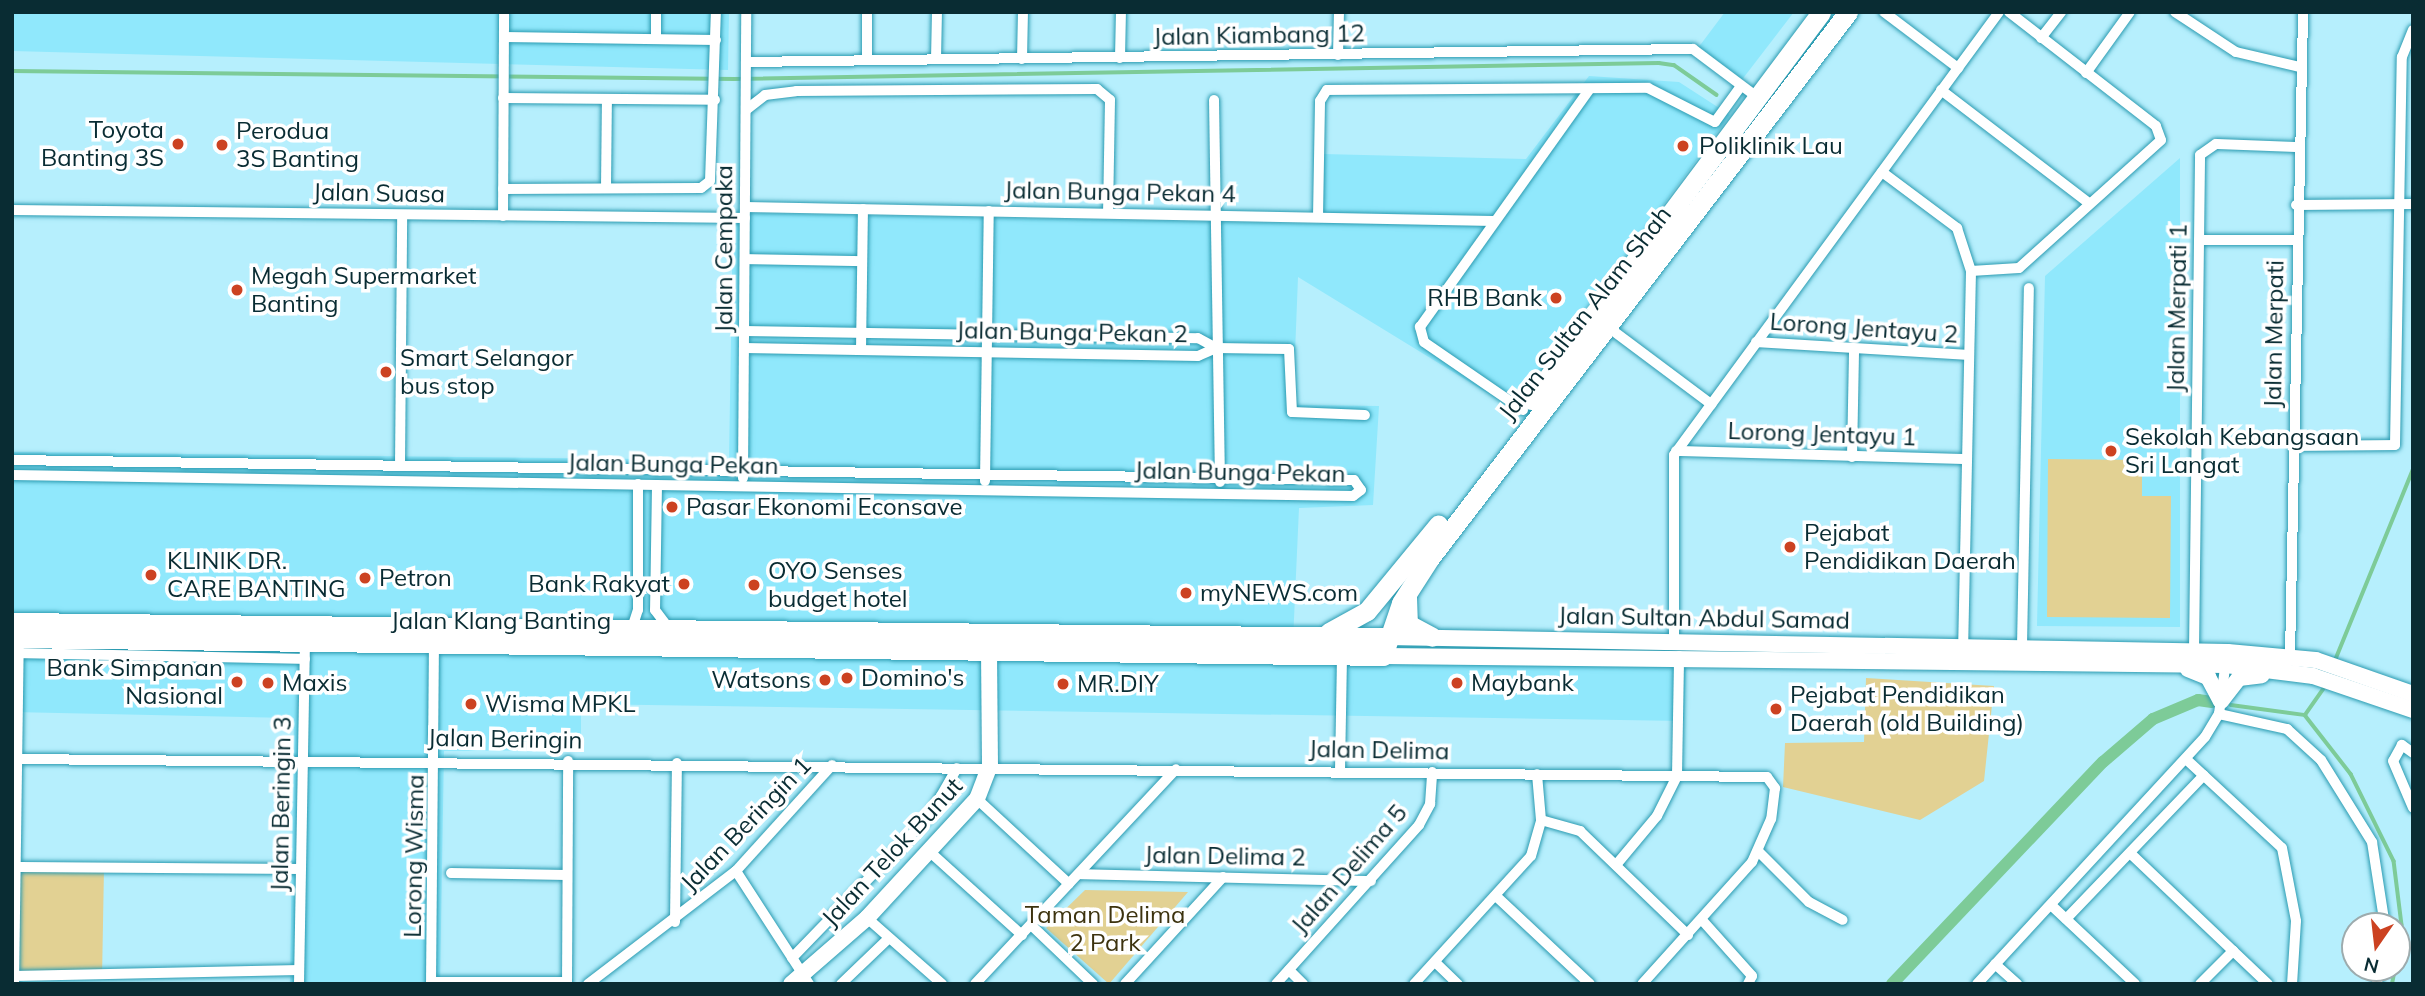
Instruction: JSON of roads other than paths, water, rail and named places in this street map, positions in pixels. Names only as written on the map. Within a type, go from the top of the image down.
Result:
[{"type":"highway","name":"Jalan Sultan Alam Shah","points":[[1376,646],[1408,589],[1757,97],[1821,12]]},
{"type":"highway","name":"Jalan Sultan Alam Shah","points":[[1385,593],[1523,410],[1848,12]]},
{"type":"highway","points":[[1408,589],[1408,624],[1432,637]]},
{"type":"highway","points":[[1318,636],[1357,620],[1385,593]]},
{"type":"highway","points":[[1376,646],[1385,593]]},
{"type":"highway","name":"Jalan Klang Banting","points":[[305,643],[632,628],[989,640]]},
{"type":"highway","name":"Jalan Sultan Abdul Samad","points":[[989,640],[1318,636],[1376,646]]},
{"type":"highway","name":"Jalan Klang Banting","points":[[16,638],[434,645],[989,640]]},
{"type":"highway","name":"Jalan Sultan Abdul Samad","points":[[989,640],[1342,656],[1376,646]]},
{"type":"main road","name":"Jalan Sultan Abdul Samad","points":[[1376,646],[1432,637],[2158,664],[2227,659]]},
{"type":"main road","name":"Jalan Telok Bunut","points":[[801,981],[867,918],[977,799],[990,765],[989,640]]},
{"type":"main road","name":"Jalan Sultan Abdul Samad","points":[[1376,646],[2022,646],[2194,652],[2227,659],[2315,668],[2413,694]]},
{"type":"main road","points":[[2158,664],[2208,677],[2220,707]]},
{"type":"main road","points":[[2220,707],[2239,678],[2289,664]]},
{"type":"main road","name":"Jalan Sultan Abdul Samad","points":[[2341,675],[2413,710]]},
{"type":"street","points":[[502,216],[504,12]]},
{"type":"street","points":[[656,12],[656,39]]},
{"type":"street","points":[[503,189],[701,188],[710,181],[716,12]]},
{"type":"street","name":"Jalan Cempaka","points":[[742,486],[746,12]]},
{"type":"street","points":[[867,12],[867,60]]},
{"type":"street","points":[[936,60],[937,12]]},
{"type":"street","points":[[1023,12],[1023,59]]},
{"type":"street","points":[[1120,58],[1121,12]]},
{"type":"street","points":[[1338,55],[1339,12]]},
{"type":"street","points":[[1884,12],[1958,68]]},
{"type":"street","points":[[1616,865],[1657,816],[1677,776],[1676,451],[1999,12]]},
{"type":"street","points":[[1971,271],[2019,268],[2089,202],[2159,144],[2161,134],[2009,12]]},
{"type":"street","points":[[2041,38],[2061,12]]},
{"type":"street","points":[[2086,73],[2130,12]]},
{"type":"street","points":[[2175,12],[2236,52],[2300,67]]},
{"type":"street","name":"Jalan Merpati","points":[[2289,664],[2297,147],[2303,12]]},
{"type":"street","points":[[2294,446],[2395,445],[2402,57],[2413,30]]},
{"type":"street","points":[[504,37],[716,40]]},
{"type":"street","name":"Jalan Kiambang 12","points":[[746,61],[1693,49],[1757,97]]},
{"type":"street","points":[[1318,217],[1320,102],[1327,90],[1648,88],[1715,122],[1741,86]]},
{"type":"street","points":[[746,110],[765,95],[796,90],[1097,89],[1110,100],[1108,213]]},
{"type":"street","points":[[1523,410],[1419,334],[1423,318],[1590,89]]},
{"type":"street","points":[[1941,90],[2089,202]]},
{"type":"street","points":[[504,93],[607,99],[715,96]]},
{"type":"street","points":[[607,99],[607,188]]},
{"type":"street","points":[[1214,100],[1212,215],[1220,492]]},
{"type":"street","name":"Jalan Merpati 1","points":[[2194,652],[2200,155],[2216,144],[2297,147]]},
{"type":"street","points":[[1881,172],[1957,228],[1971,271],[1963,646]]},
{"type":"street","points":[[2296,205],[2413,204]]},
{"type":"street","points":[[861,350],[863,209]]},
{"type":"street","name":"Jalan Bunga Pekan 4","points":[[745,213],[863,209],[1494,221]]},
{"type":"street","name":"Jalan Suasa","points":[[12,210],[502,216],[745,213]]},
{"type":"street","points":[[985,489],[989,211]]},
{"type":"street","points":[[400,466],[402,215]]},
{"type":"street","points":[[2199,240],[2296,240]]},
{"type":"street","points":[[745,259],[862,261]]},
{"type":"street","points":[[2022,646],[2029,288]]},
{"type":"street","points":[[2399,302],[2413,302]]},
{"type":"street","points":[[1598,320],[1711,404]]},
{"type":"street","name":"Jalan Bunga Pekan 2","points":[[744,331],[1198,338],[1216,348]]},
{"type":"street","name":"Lorong Jentayu 2","points":[[1756,342],[1969,355]]},
{"type":"street","name":"Jalan Bunga Pekan 2","points":[[744,348],[1198,356],[1216,348]]},
{"type":"street","points":[[1216,348],[1289,349],[1292,412],[1365,415]]},
{"type":"street","points":[[1852,457],[1854,350]]},
{"type":"street","name":"Lorong Jentayu 1","points":[[1676,451],[1967,459]]},
{"type":"street","name":"Jalan Bunga Pekan","points":[[12,460],[1354,480],[1361,490],[1353,496],[12,475]]},
{"type":"street","points":[[288,464],[288,479]]},
{"type":"street","points":[[632,628],[638,484]]},
{"type":"street","points":[[657,485],[655,610],[670,628]]},
{"type":"street","points":[[16,638],[19,759],[16,852],[20,867],[14,980],[299,970]]},
{"type":"street","name":"Jalan Beringin 3","points":[[299,984],[305,643]]},
{"type":"street","name":"Lorong Wisma","points":[[431,983],[436,759],[434,645]]},
{"type":"street","points":[[1340,771],[1342,656]]},
{"type":"street","points":[[1977,984],[2188,760],[2220,707],[2227,659]]},
{"type":"street","points":[[2220,707],[2287,729],[2321,760],[2372,842],[2383,912]]},
{"type":"street","points":[[2413,753],[2402,745],[2393,754],[2394,770],[2413,808]]},
{"type":"street","name":"Jalan Beringin","points":[[19,759],[303,757],[957,768],[990,765]]},
{"type":"street","points":[[2188,760],[2282,848],[2297,921],[2292,984]]},
{"type":"street","points":[[431,983],[566,983],[568,761]]},
{"type":"street","points":[[675,922],[677,763]]},
{"type":"street","name":"Jalan Beringin 1","points":[[587,984],[675,922],[736,871],[832,765]]},
{"type":"street","name":"Jalan Delima","points":[[990,765],[1767,778],[1775,788],[1758,851]]},
{"type":"street","points":[[792,958],[930,815],[957,768]]},
{"type":"street","points":[[975,984],[1176,769]]},
{"type":"street","name":"Jalan Delima 5","points":[[1276,984],[1371,881],[1424,816],[1432,772]]},
{"type":"street","points":[[1414,984],[1497,897],[1531,856],[1541,820],[1537,774]]},
{"type":"street","points":[[2066,919],[2204,775]]},
{"type":"street","points":[[977,799],[1069,884]]},
{"type":"street","points":[[1541,820],[1580,831],[1688,935]]},
{"type":"street","points":[[1642,984],[1702,920],[1758,851],[1808,902],[1843,920]]},
{"type":"street","points":[[930,852],[1022,935]]},
{"type":"street","points":[[2130,853],[2268,984]]},
{"type":"street","points":[[20,867],[301,869]]},
{"type":"street","points":[[736,871],[792,958],[801,981]]},
{"type":"street","points":[[451,873],[567,875]]},
{"type":"street","name":"Jalan Delima 2","points":[[1079,874],[1371,881]]},
{"type":"street","points":[[1125,984],[1223,877]]},
{"type":"street","points":[[1497,897],[1590,984]]},
{"type":"street","points":[[2051,905],[2135,984]]},
{"type":"street","points":[[867,918],[942,984]]},
{"type":"street","points":[[1702,920],[1752,976],[1748,984]]},
{"type":"street","points":[[1031,925],[1094,984]]},
{"type":"street","points":[[841,984],[889,938]]},
{"type":"street","points":[[2200,984],[2234,951]]},
{"type":"street","points":[[1435,962],[1458,984]]},
{"type":"street","points":[[1995,964],[2017,984]]},
{"type":"street","points":[[1289,970],[1303,984]]},
{"type":"waterway","points":[[12,71],[734,79],[1659,63],[1674,65],[1717,95]]},
{"type":"waterway","points":[[2334,663],[2413,469]]},
{"type":"waterway","points":[[2305,715],[2325,686]]},
{"type":"waterway","points":[[1892,984],[2103,762],[2153,719],[2198,700],[2212,702]]},
{"type":"waterway","points":[[2231,705],[2305,715],[2351,774],[2394,861],[2400,912]]},
{"type":"place","name":"Toyota Banting 3S","points":[[178,144]]},
{"type":"place","name":"Perodua 3S Banting","points":[[222,145]]},
{"type":"place","name":"Poliklinik Lau","points":[[1683,146]]},
{"type":"place","name":"Megah Supermarket Banting","points":[[237,290]]},
{"type":"place","name":"RHB Bank","points":[[1556,298]]},
{"type":"place","name":"Smart Selangor bus stop","points":[[386,372]]},
{"type":"place","name":"Sekolah Kebangsaan Sri Langat","points":[[2111,451]]},
{"type":"place","name":"Pasar Ekonomi Econsave","points":[[672,507]]},
{"type":"place","name":"Pejabat Pendidikan Daerah","points":[[1790,547]]},
{"type":"place","name":"KLINIK DR. CARE BANTING","points":[[151,575]]},
{"type":"place","name":"Petron","points":[[365,578]]},
{"type":"place","name":"Bank Rakyat","points":[[684,584]]},
{"type":"place","name":"OYO Senses budget hotel","points":[[754,585]]},
{"type":"place","name":"myNEWS.com","points":[[1186,593]]},
{"type":"place","name":"Domino's","points":[[847,678]]},
{"type":"place","name":"Watsons","points":[[825,680]]},
{"type":"place","name":"Bank Simpanan Nasional","points":[[237,682]]},
{"type":"place","name":"Maxis","points":[[268,683]]},
{"type":"place","name":"Maybank","points":[[1457,683]]},
{"type":"place","name":"MR.DIY","points":[[1063,684]]},
{"type":"place","name":"Wisma MPKL","points":[[471,704]]},
{"type":"place","name":"Pejabat Pendidikan Daerah (old Building)","points":[[1776,709]]},
{"type":"park label","name":"Taman Delima 2 Park","points":[[1105,929]]}]
